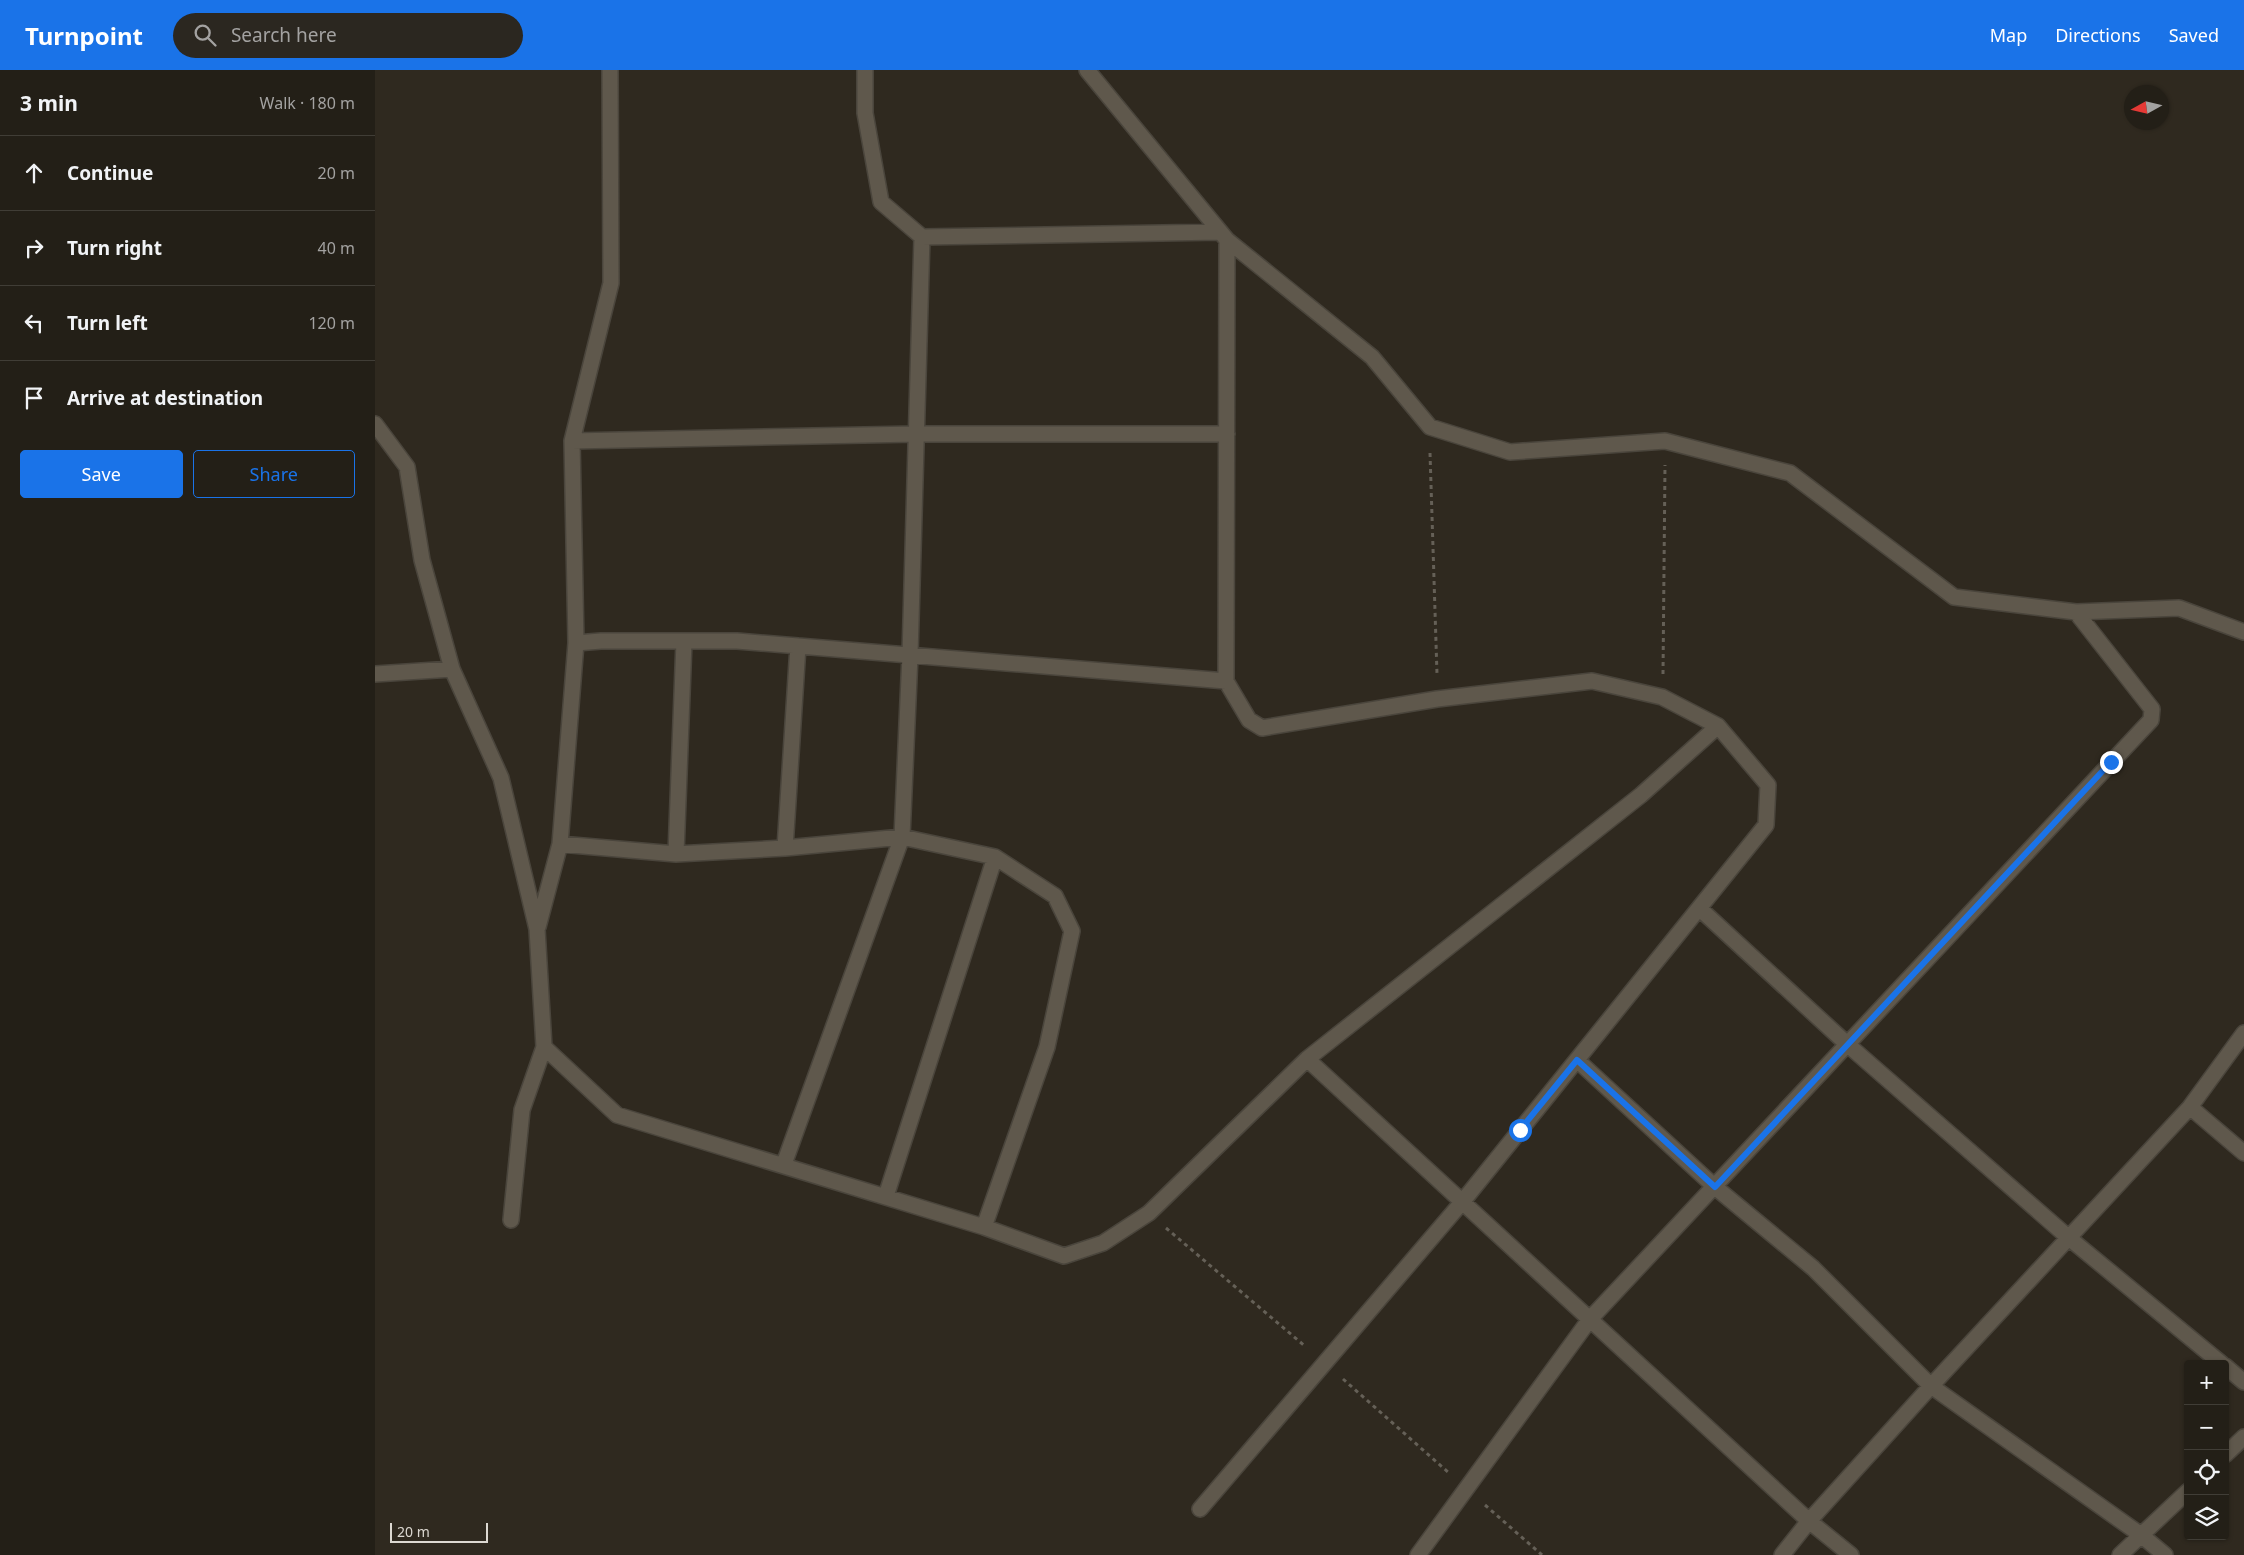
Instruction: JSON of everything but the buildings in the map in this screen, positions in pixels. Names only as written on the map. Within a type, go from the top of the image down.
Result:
[{"type":"street","points":[[537,929],[560,844],[576,643],[572,441],[611,283],[610,70]]},
{"type":"street","points":[[865,70],[865,113],[881,202],[922,237],[1224,236]]},
{"type":"street","points":[[1087,70],[1224,236],[1373,357],[1430,427],[1510,452],[1665,441],[1790,473],[1954,597],[2076,612],[2179,608],[2244,632]]},
{"type":"street","points":[[1200,1509],[1463,1201],[1766,825],[1768,785],[1718,726],[1662,697],[1592,681],[1437,699],[1262,728],[1249,720],[1226,682],[1227,434],[1224,236]]},
{"type":"street","points":[[784,1164],[902,837],[910,655],[922,237]]},
{"type":"street","points":[[375,424],[407,467],[422,560],[453,669],[501,778],[537,929],[544,1047],[522,1110],[511,1220]]},
{"type":"street","points":[[572,441],[915,434],[1227,434]]},
{"type":"street","points":[[1418,1555],[1590,1318],[1715,1187],[2151,720],[2152,709],[2076,612]]},
{"type":"street","points":[[676,854],[684,641]]},
{"type":"street","points":[[576,643],[737,641],[1226,682]]},
{"type":"street","points":[[785,848],[797,646]]},
{"type":"street","points":[[375,674],[453,669]]},
{"type":"street","points":[[544,1047],[617,1115],[886,1196],[984,1227],[1064,1256],[1103,1243],[1149,1213],[1307,1059],[1603,826],[1641,795],[1718,726]]},
{"type":"street","points":[[560,844],[676,854],[785,848],[902,837],[995,858],[1055,896],[1072,931],[1047,1047],[984,1227]]},
{"type":"street","points":[[886,1196],[995,858]]},
{"type":"street","points":[[1699,908],[1847,1044],[2069,1238],[2217,1360]]},
{"type":"street","points":[[1782,1555],[1809,1521],[1931,1386],[2190,1107],[2244,1033]]},
{"type":"street","points":[[1307,1059],[1809,1521],[1851,1555]]},
{"type":"street","points":[[1577,1060],[1715,1187],[1813,1268],[1931,1386],[2141,1535],[2165,1555]]},
{"type":"street","points":[[2190,1107],[2244,1153]]},
{"type":"street","points":[[2229,1369],[2244,1382]]},
{"type":"street","points":[[2229,1451],[2244,1437]]},
{"type":"street","points":[[2120,1555],[2184,1495]]},
{"type":"path","points":[[1430,427],[1437,699]]},
{"type":"path","points":[[1662,697],[1665,441]]},
{"type":"path","points":[[1149,1213],[1325,1363],[1542,1555]]},
{"type":"route","points":[[1520,1130],[1577,1060],[1715,1187],[2111,762]]}]
